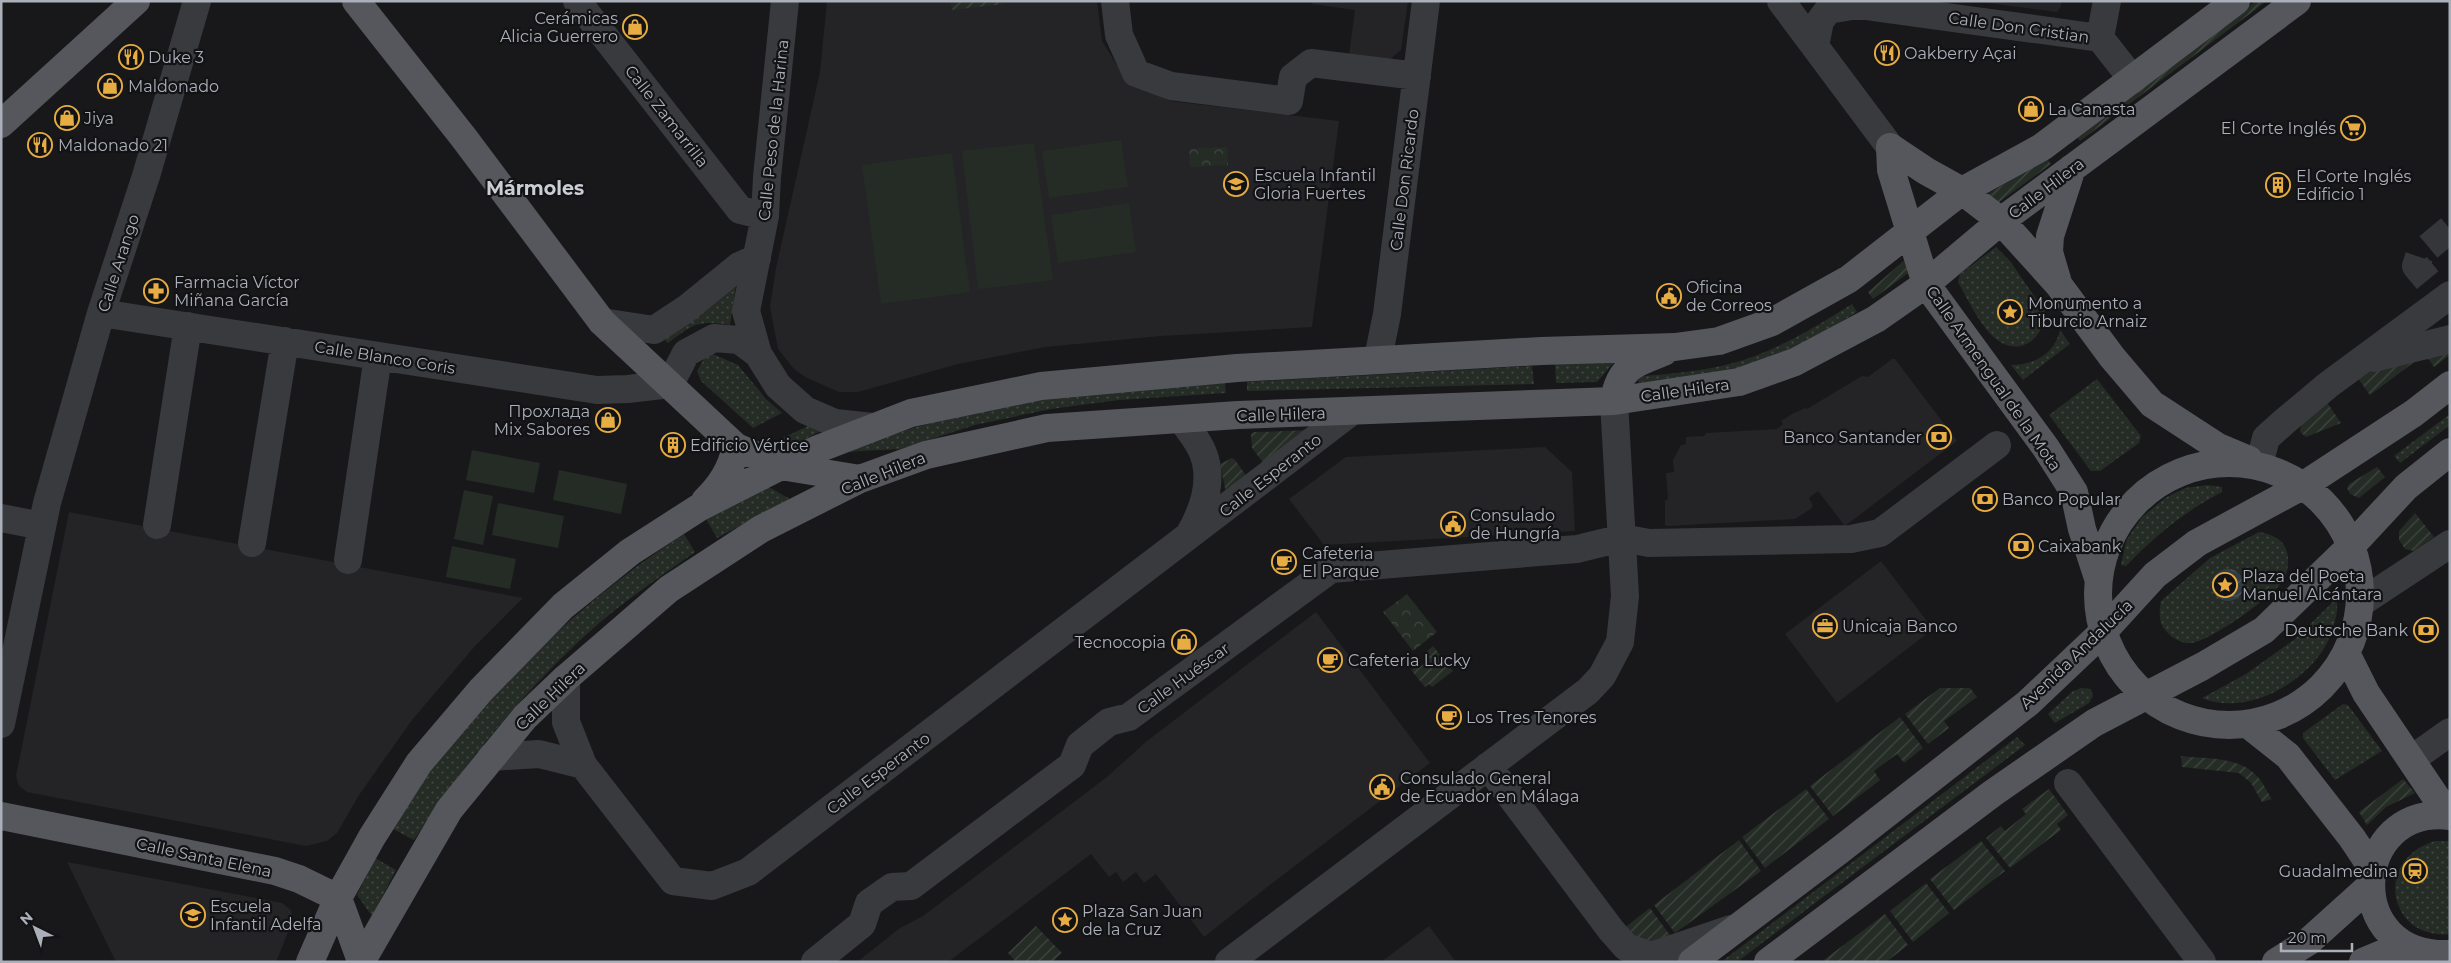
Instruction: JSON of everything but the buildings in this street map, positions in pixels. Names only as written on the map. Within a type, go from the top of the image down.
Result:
[{"type":"main road","points":[[1,124],[136,1]]},
{"type":"main road","points":[[356,1],[464,138],[602,322],[736,447],[781,466],[860,479]]},
{"type":"main road","points":[[310,962],[338,898],[372,837],[419,763],[481,690],[562,606],[630,552],[700,507],[781,466],[911,413],[942,405],[1041,386],[1237,368],[1378,358],[1590,348],[1675,347],[1719,341],[1772,322],[1849,279],[1910,233],[1962,190],[2042,147],[2236,1]]},
{"type":"main road","name":"Calle Hilera","points":[[361,961],[450,810],[525,717],[566,678],[668,589],[761,529],[860,479],[926,455],[1047,428],[1238,415],[1614,401],[1739,382],[1795,362],[1876,319],[1926,284],[2001,222],[2072,168],[2297,1]]},
{"type":"main road","points":[[1890,147],[1926,171],[1962,190],[2001,222],[2058,284],[2112,357],[2152,404],[2218,446],[2304,485],[2333,511],[2352,544],[2360,573],[2362,602],[2357,630],[2347,656],[2306,702],[2249,725],[2194,722],[2144,696],[2119,668],[2102,633],[2097,606],[2098,578],[2108,543],[2126,512],[2153,486],[2186,470],[2222,462],[2259,465]]},
{"type":"main road","name":"Calle Armengual de la Mota","points":[[1890,147],[1891,170],[1926,284],[2046,448],[2074,492],[2082,529],[2098,578]]},
{"type":"main road","points":[[2058,284],[2050,252],[2050,236],[2072,168]]},
{"type":"main road","points":[[1614,401],[1617,383],[1633,364],[1675,347]]},
{"type":"main road","name":"Avenida Andalucía","points":[[1692,962],[2028,703],[2102,633],[2155,575],[2197,544],[2304,485],[2414,413],[2450,385]]},
{"type":"main road","points":[[700,507],[720,486],[732,466],[736,447]]},
{"type":"main road","points":[[1768,962],[1993,793],[2094,723],[2203,666],[2264,630],[2406,488],[2450,452]]},
{"type":"main road","points":[[2347,656],[2366,693],[2449,815],[2423,817],[2400,827],[2382,845],[2371,877],[2372,905],[2380,922],[2392,936],[2417,953]]},
{"type":"main road","points":[[2249,725],[2288,756],[2352,838],[2371,877]]},
{"type":"main road","name":"Calle Santa Elena","points":[[1,816],[275,871],[299,879],[338,898]]},
{"type":"main road","points":[[2276,962],[2308,942],[2371,877]]},
{"type":"main road","points":[[338,898],[361,961]]},
{"type":"main road","points":[[2363,962],[2389,951],[2450,954]]},
{"type":"street","name":"Calle Arango","points":[[1,724],[42,526],[102,312],[146,176],[197,1]]},
{"type":"street","name":"Calle Zamarrilla","points":[[577,1],[740,210],[766,216]]},
{"type":"street","name":"Calle Peso de la Harina","points":[[785,1],[767,176],[766,216],[746,311],[758,354],[778,386],[805,410],[835,423],[873,428]]},
{"type":"street","points":[[1115,1],[1119,35],[1136,73],[1171,86],[1290,101],[1293,77],[1312,63],[1417,76]]},
{"type":"street","name":"Calle Don Ricardo","points":[[1378,358],[1387,314],[1426,1]]},
{"type":"street","points":[[1781,1],[1890,147]]},
{"type":"street","points":[[2107,1],[2100,38],[2133,80]]},
{"type":"street","name":"Calle Don Cristian","points":[[1814,46],[1820,21],[1828,10],[1858,4],[2100,38]]},
{"type":"street","points":[[602,322],[654,330],[686,309],[739,266],[757,258]]},
{"type":"street","points":[[2259,465],[2266,438],[2328,385],[2450,295]]},
{"type":"street","name":"Calle Blanco Coris","points":[[102,312],[597,390],[628,389],[670,384]]},
{"type":"street","points":[[157,525],[188,326]]},
{"type":"street","points":[[670,384],[686,353],[714,338],[740,340],[758,354]]},
{"type":"street","points":[[2359,362],[2450,338]]},
{"type":"street","points":[[252,543],[285,341]]},
{"type":"street","points":[[348,560],[378,356]]},
{"type":"street","points":[[1229,962],[1588,691],[1602,676],[1620,642],[1625,596],[1614,401]]},
{"type":"street","name":"Calle Esperanto","points":[[566,678],[566,722],[583,765],[673,881],[712,886],[748,872],[1352,411]]},
{"type":"street","name":"Calle Esperanto","points":[[1182,420],[1203,453],[1207,484],[1201,513],[1187,538]]},
{"type":"street","points":[[1622,538],[1649,543],[1851,539],[1880,533],[1998,445]]},
{"type":"street","points":[[1,518],[42,526]]},
{"type":"street","name":"Calle Huéscar","points":[[814,962],[862,924],[869,903],[892,887],[911,886],[1072,765],[1080,745],[1110,722],[1129,717],[1331,569],[1576,549],[1622,538]]},
{"type":"street","points":[[2362,602],[2450,544]]},
{"type":"street","points":[[2412,759],[2450,732]]},
{"type":"street","points":[[491,757],[539,754],[583,765]]},
{"type":"street","points":[[1488,766],[1611,930],[1626,947],[1651,956],[1738,927]]},
{"type":"street","points":[[2068,783],[2202,962]]},
{"type":"shaded area","points":[[827,1],[1097,1],[1102,41],[1121,72],[1170,101],[1339,121],[1312,327],[1161,336],[1045,347],[958,364],[858,392],[839,392],[807,378],[795,370],[778,349],[770,307],[776,268],[820,72]]},
{"type":"shaded area","points":[[1313,1],[1408,1],[1401,50],[1389,60],[1349,55],[1355,10],[1312,4]]},
{"type":"shaded area","points":[[1972,1],[2061,1],[2061,6],[2057,12]]},
{"type":"shaded area","points":[[1892,359],[1895,359],[1957,441],[1845,526],[1818,491],[1809,498],[1812,508],[1795,519],[1665,525],[1665,501],[1668,499],[1666,473],[1674,472],[1673,460],[1681,445],[1686,444],[1686,437],[1704,436],[1706,433],[1777,429],[1783,424],[1781,421],[1792,414],[1805,408],[1807,409],[1862,376],[1868,377]]},
{"type":"shaded area","points":[[1545,447],[1572,472],[1575,531],[1324,545],[1289,499],[1346,457]]},
{"type":"shaded area","points":[[69,512],[523,598],[475,646],[412,720],[359,795],[337,833],[327,841],[306,846],[27,792],[19,786],[16,776]]},
{"type":"shaded area","name":"Unicaja Banco","points":[[1881,561],[1933,629],[1837,703],[1785,634]]},
{"type":"shaded area","points":[[1316,612],[1430,763],[1204,937],[1156,874],[1144,883],[1136,872],[1123,882],[1116,872],[1109,877],[1091,854],[948,962],[857,962],[900,928],[923,916],[1107,777],[1147,741]]},
{"type":"shaded area","name":"Escuela Infantil Adelfa","points":[[67,862],[282,903],[291,910],[293,920],[276,962],[116,962]]},
{"type":"shaded area","points":[[1429,926],[1456,962],[1381,962]]},
{"type":"green space","points":[[950,1],[1003,1],[1004,4],[952,10]]},
{"type":"green space","points":[[2256,1],[2267,1],[2080,141],[2076,136]]},
{"type":"green space","points":[[1121,140],[1128,187],[1049,198],[1042,151]]},
{"type":"green space","points":[[1034,143],[1053,280],[978,289],[962,151]]},
{"type":"green space","points":[[1227,147],[1228,165],[1190,167],[1189,149]]},
{"type":"green space","points":[[952,153],[970,292],[881,304],[862,165]]},
{"type":"green space","points":[[2047,159],[2051,164],[1998,203],[1986,195]]},
{"type":"green space","points":[[1129,203],[1136,252],[1058,263],[1051,215]]},
{"type":"green space","points":[[1996,247],[2010,261],[2046,313],[2040,331],[2034,338],[2026,344],[2014,347],[2003,344],[1993,337],[1977,315],[1958,282],[1960,274]]},
{"type":"green space","points":[[1908,257],[1915,268],[1873,299],[1868,292]]},
{"type":"green space","points":[[737,279],[730,325],[703,323],[696,325],[668,343],[660,336]]},
{"type":"green space","points":[[1852,304],[1857,312],[1798,346],[1767,360],[1735,370],[1687,378],[1639,383],[1637,379],[1638,377],[1710,368],[1749,358],[1794,338]]},
{"type":"green space","points":[[2060,330],[2070,344],[2023,380],[2011,365],[2028,363],[2048,352],[2053,346]]},
{"type":"green space","points":[[2450,344],[2450,355],[2434,367],[2425,354],[2370,395],[2357,377],[2381,362]]},
{"type":"green space","points":[[708,352],[738,365],[766,399],[782,413],[753,428],[701,381],[697,371]]},
{"type":"green space","points":[[1615,361],[1597,382],[1556,383],[1555,364]]},
{"type":"green space","points":[[1532,366],[1534,384],[1247,391],[1247,382]]},
{"type":"green space","points":[[2097,379],[2141,436],[2139,443],[2100,471],[2091,471],[2049,415]]},
{"type":"green space","points":[[1225,383],[1226,393],[1119,400],[1051,409],[975,425],[900,449],[844,452],[893,434],[944,419],[1020,402],[1091,393]]},
{"type":"green space","points":[[2326,401],[2341,423],[2306,437],[2300,432],[2301,425]]},
{"type":"green space","points":[[2450,414],[2450,425],[2400,463],[2394,456]]},
{"type":"green space","points":[[808,426],[821,431],[791,446],[774,442]]},
{"type":"green space","points":[[1312,430],[1267,468],[1252,448],[1251,434],[1254,432]]},
{"type":"green space","points":[[472,450],[540,463],[534,493],[466,480]]},
{"type":"green space","points":[[1232,458],[1250,481],[1226,493],[1220,464]]},
{"type":"green space","points":[[2377,467],[2385,477],[2359,498],[2350,494],[2347,488],[2349,484]]},
{"type":"green space","points":[[559,470],[627,484],[621,514],[553,500]]},
{"type":"green space","points":[[2207,485],[2222,487],[2222,492],[2195,507],[2171,525],[2126,566],[2121,565],[2126,541],[2141,518],[2165,498],[2185,488]]},
{"type":"green space","points":[[767,486],[790,499],[717,538],[706,519]]},
{"type":"green space","points":[[464,490],[493,496],[483,545],[454,539]]},
{"type":"green space","points":[[498,503],[564,516],[558,548],[492,535]]},
{"type":"green space","points":[[2415,513],[2434,537],[2414,551],[2405,549],[2399,540],[2399,531]]},
{"type":"green space","points":[[2259,532],[2271,535],[2284,545],[2288,556],[2288,563],[2283,581],[2266,598],[2240,618],[2212,635],[2191,643],[2185,643],[2178,641],[2170,635],[2162,626],[2160,614],[2161,601],[2210,558]]},
{"type":"green space","points":[[684,534],[695,552],[603,620],[552,667],[509,714],[469,763],[414,840],[391,828],[434,765],[461,732],[519,669],[581,611],[614,584]]},
{"type":"green space","points":[[452,546],[516,559],[510,589],[446,577]]},
{"type":"green space","points":[[1407,594],[1437,632],[1413,651],[1383,612]]},
{"type":"green space","points":[[2336,599],[2337,606],[2334,625],[2327,643],[2300,676],[2282,688],[2262,697],[2242,702],[2221,703],[2202,698],[2246,674],[2295,639]]},
{"type":"green space","points":[[1433,646],[1453,671],[1432,687],[1429,684],[1425,687],[1411,670],[1418,665],[1420,667],[1430,659],[1425,653]]},
{"type":"green space","points":[[1940,688],[1970,688],[1977,697],[1944,721],[1949,728],[1928,744],[1905,714]]},
{"type":"green space","points":[[2081,688],[2091,689],[2093,696],[2089,703],[2055,723],[2048,714],[2073,691]]},
{"type":"green space","points":[[2343,704],[2348,705],[2382,751],[2335,780],[2303,738],[2303,733]]},
{"type":"green space","points":[[1900,717],[1923,748],[1904,763],[1897,754],[1874,771],[1880,780],[1833,816],[1810,786]]},
{"type":"green space","points":[[2017,737],[2025,745],[1737,962],[1721,962]]},
{"type":"green space","points":[[2181,756],[2221,760],[2241,765],[2257,776],[2272,799],[2262,802],[2251,783],[2239,773],[2182,767]]},
{"type":"green space","points":[[2403,779],[2415,793],[2386,807],[2367,825],[2359,812]]},
{"type":"green space","points":[[1806,789],[1829,819],[1765,868],[1742,837]]},
{"type":"green space","points":[[2049,789],[2068,815],[2057,824],[2061,830],[2010,868],[1986,838],[2001,826],[2005,831],[2026,814],[2022,809]]},
{"type":"green space","points":[[1739,840],[1761,871],[1675,933],[1654,905]]},
{"type":"green space","points":[[1981,841],[2005,871],[1954,910],[1930,879]]},
{"type":"green space","points":[[2435,841],[2450,841],[2450,934],[2429,933],[2413,925],[2402,913],[2396,897],[2396,881],[2402,865],[2415,851]]},
{"type":"green space","points":[[375,858],[396,870],[372,916],[357,895]]},
{"type":"green space","points":[[1926,883],[1949,913],[1913,942],[1890,911]]},
{"type":"green space","points":[[1650,908],[1672,938],[1659,949],[1619,932]]},
{"type":"green space","points":[[1885,914],[1908,945],[1886,962],[1821,962]]},
{"type":"green space","points":[[1036,926],[1062,953],[1052,962],[1016,962],[1008,953]]},
{"type":"water","points":[[2228,569],[2234,570],[2239,574],[2243,579],[2243,591],[2239,596],[2234,600],[2228,601],[2222,600],[2217,596],[2213,591],[2212,585],[2213,579],[2217,574],[2222,570]]},
{"type":"tunnel","points":[[2450,229],[2420,254],[2416,266],[2450,307]]},
{"type":"place","name":"Cerámicas Alicia Guerrero","points":[[635,27]]},
{"type":"place","name":"Oakberry Açai","points":[[1887,53]]},
{"type":"place","name":"Duke 3","points":[[131,57]]},
{"type":"place","name":"Maldonado","points":[[110,86]]},
{"type":"place","name":"La Canasta","points":[[2031,109]]},
{"type":"place","name":"Jiya","points":[[67,118]]},
{"type":"place","name":"El Corte Inglés","points":[[2353,128]]},
{"type":"place","name":"Maldonado 21","points":[[40,145]]},
{"type":"place","name":"Escuela Infantil Gloria Fuertes","points":[[1236,184]]},
{"type":"place","name":"El Corte Inglés Edificio 1","points":[[2278,185]]},
{"type":"place","name":"Farmacia Víctor Miñana García","points":[[156,291]]},
{"type":"place","name":"Oficina de Correos","points":[[1669,296]]},
{"type":"place","name":"Monumento a Tiburcio Arnaiz","points":[[2010,312]]},
{"type":"place","name":"Прохлада Mix Sabores","points":[[608,420]]},
{"type":"place","name":"Banco Santander","points":[[1939,437]]},
{"type":"place","name":"Edificio Vértice","points":[[673,445]]},
{"type":"place","name":"Banco Popular","points":[[1985,499]]},
{"type":"place","name":"Consulado de Hungría","points":[[1453,524]]},
{"type":"place","name":"Caixabank","points":[[2021,546]]},
{"type":"place","name":"Cafeteria El Parque","points":[[1284,562]]},
{"type":"place","name":"Plaza del Poeta Manuel Alcántara","points":[[2225,585]]},
{"type":"place","name":"Unicaja Banco","points":[[1825,626]]},
{"type":"place","name":"Deutsche Bank","points":[[2426,630]]},
{"type":"place","name":"Tecnocopia","points":[[1184,642]]},
{"type":"place","name":"Cafeteria Lucky","points":[[1330,660]]},
{"type":"place","name":"Los Tres Tenores","points":[[1449,717]]},
{"type":"place","name":"Consulado General de Ecuador en Málaga","points":[[1382,787]]},
{"type":"place","name":"Guadalmedina","points":[[2415,871]]},
{"type":"place","name":"Escuela Infantil Adelfa","points":[[193,915]]},
{"type":"place","name":"Plaza San Juan de la Cruz","points":[[1065,920]]},
{"type":"district","name":"Mármoles","points":[[535,188]]}]
